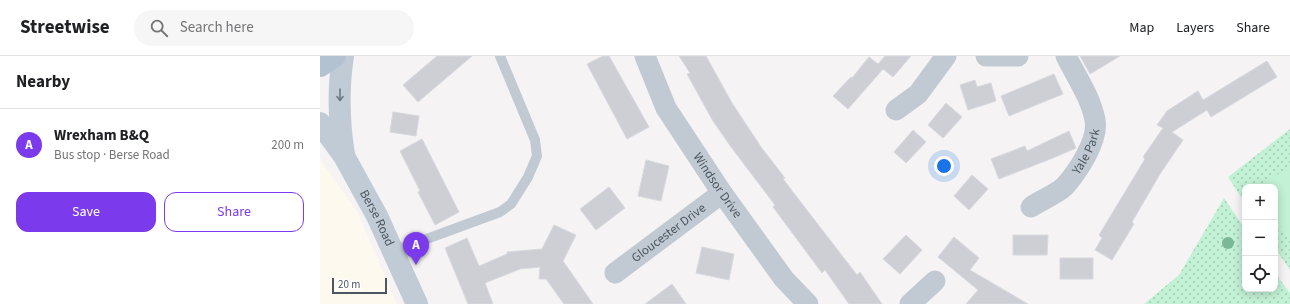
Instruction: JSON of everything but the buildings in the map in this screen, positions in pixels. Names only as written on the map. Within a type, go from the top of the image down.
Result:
[{"type":"main road","points":[[320,66],[335,56]]},
{"type":"main road","name":"Berse Road","points":[[343,56],[341,72],[340,133],[344,156]]},
{"type":"main road","name":"Berse Road","points":[[320,124],[344,156],[394,251],[417,304]]},
{"type":"street","name":"Windsor Drive","points":[[645,56],[666,108],[722,193],[784,279],[808,304]]},
{"type":"street","points":[[896,110],[918,94],[946,56]]},
{"type":"street","points":[[986,56],[1018,56]]},
{"type":"street","name":"Yale Park","points":[[1031,206],[1064,186],[1082,162],[1095,136],[1095,121],[1091,106],[1066,56]]},
{"type":"street","name":"Gloucester Drive","points":[[615,273],[722,193]]},
{"type":"street","points":[[910,304],[935,281]]},
{"type":"lane","points":[[394,251],[500,212],[511,204],[528,177],[537,156],[535,140],[500,56]]},
{"type":"shaded area","points":[[320,159],[357,211],[397,304],[320,304]]},
{"type":"green space","points":[[1290,129],[1290,270],[1278,252],[1278,184],[1242,184],[1242,198],[1228,177]]},
{"type":"green space","points":[[1290,166],[1290,239],[1278,221],[1278,184],[1263,184]]},
{"type":"green space","points":[[1224,198],[1242,225],[1242,292],[1278,292],[1278,277],[1290,293],[1290,304],[1144,304],[1179,275]]},
{"type":"place","name":"Wrexham B&Q","points":[[416,265]]}]
